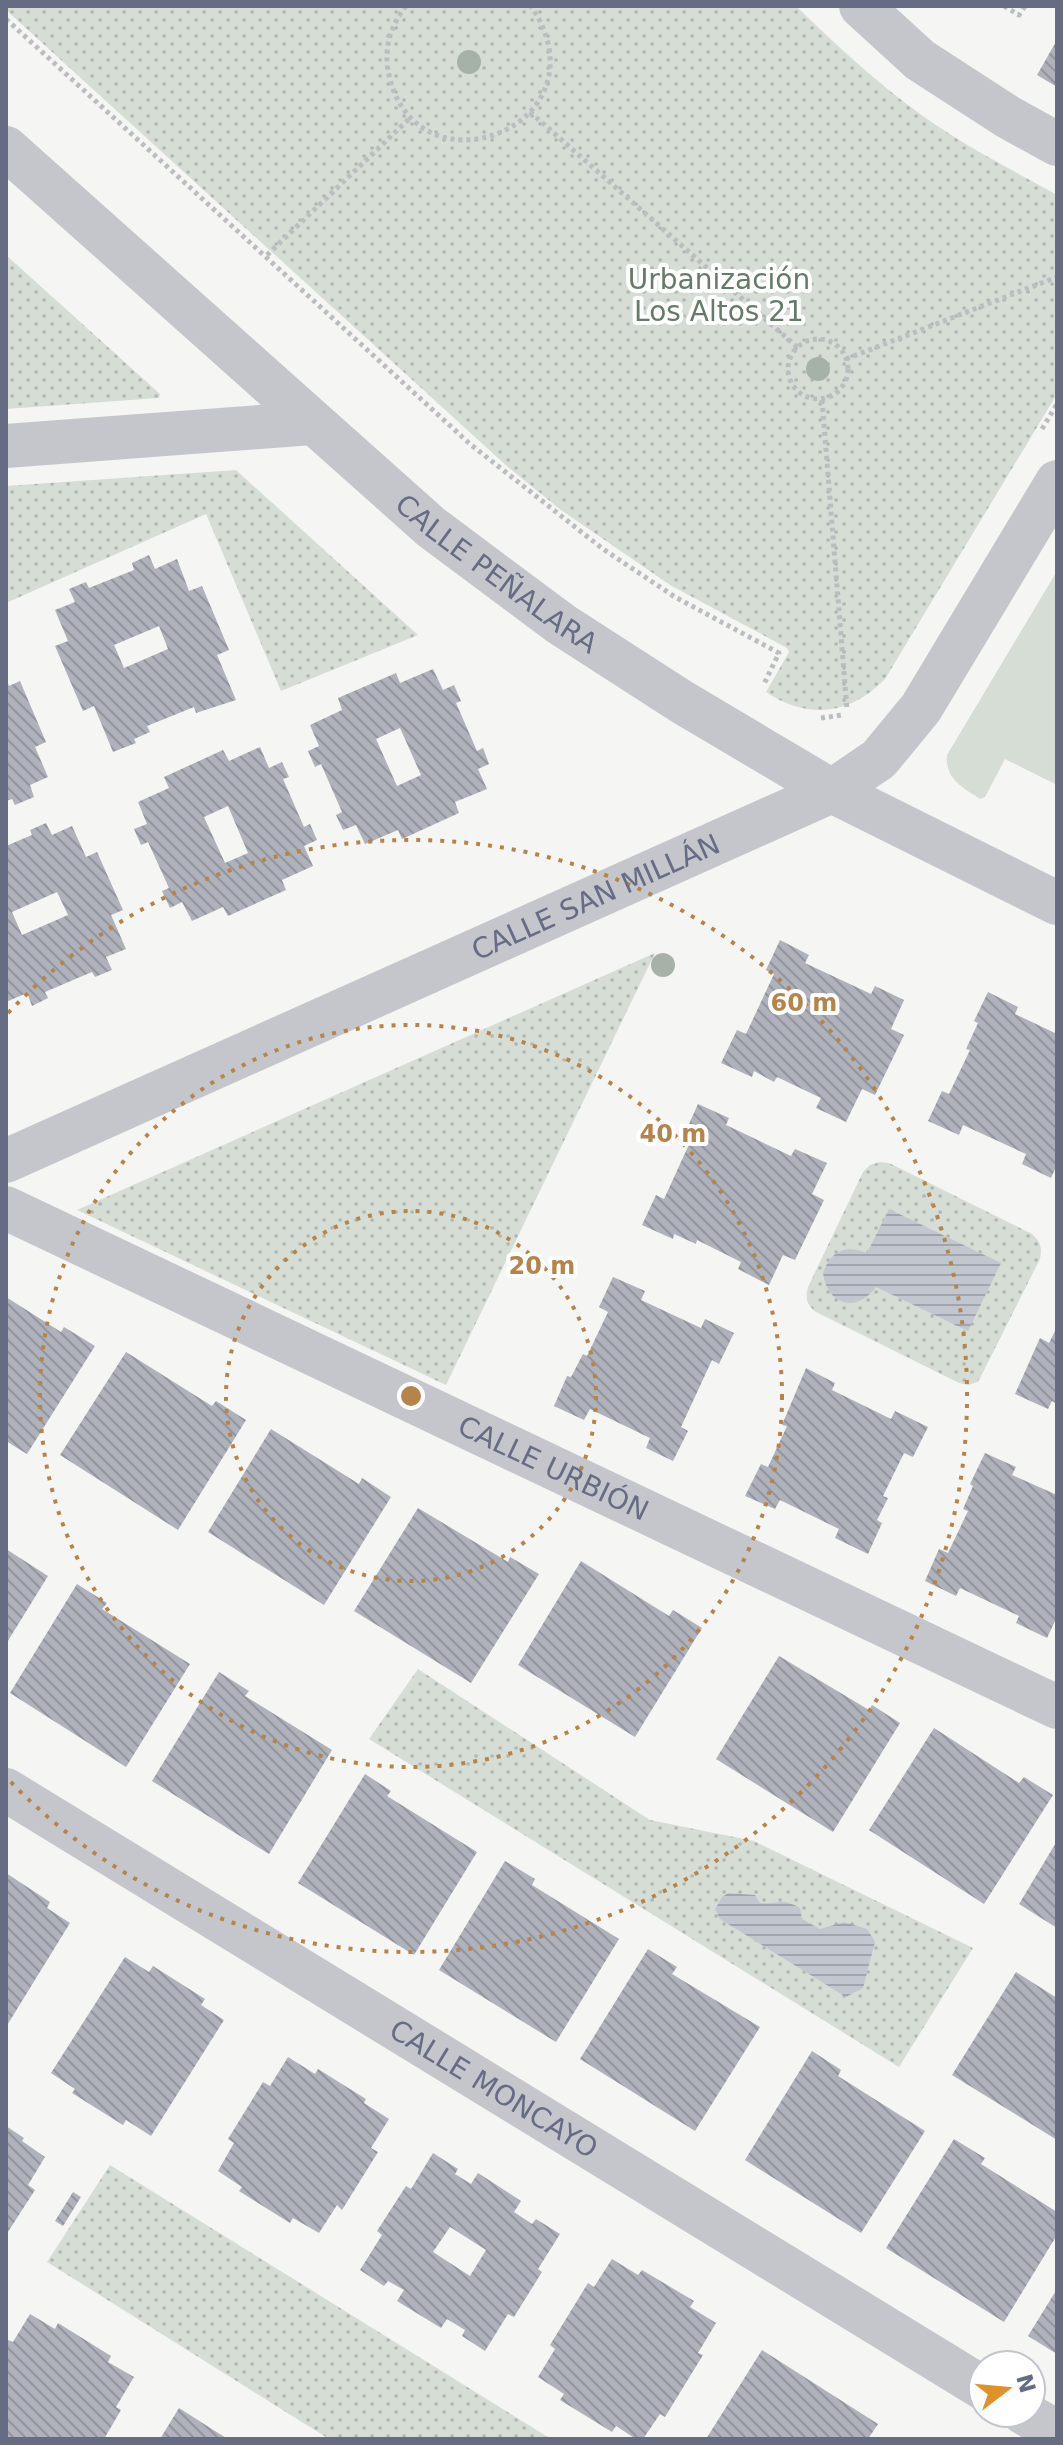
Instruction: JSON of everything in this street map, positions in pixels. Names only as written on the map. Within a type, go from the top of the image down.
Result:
[{"type":"street","points":[[861,6],[920,60],[1008,117],[1057,144]]},
{"type":"street","name":"CALLE PEÑALARA","points":[[6,148],[431,527],[561,624],[682,702],[832,791],[1057,903]]},
{"type":"street","points":[[6,446],[312,423]]},
{"type":"street","name":"CALLE SAN MILLÁN","points":[[6,1161],[832,791],[879,759],[921,708],[1057,482]]},
{"type":"street","name":"CALLE URBIÓN","points":[[6,1208],[1057,1707]]},
{"type":"street","name":"CALLE MONCAYO","points":[[6,1790],[967,2378]]},
{"type":"path","points":[[406,6],[391,30],[387,48],[391,86],[399,103],[411,117],[436,133],[463,141],[499,134],[516,125],[530,112],[544,87],[550,58],[548,39],[531,6]]},
{"type":"path","points":[[1004,6],[1019,15],[1025,6]]},
{"type":"path","points":[[6,19],[470,444],[603,549],[675,597],[779,653],[761,694]]},
{"type":"path","points":[[530,112],[797,347]]},
{"type":"path","points":[[267,255],[411,117]]},
{"type":"path","points":[[846,359],[1057,277]]},
{"type":"path","points":[[825,339],[838,346],[846,359],[849,367],[844,385],[822,400],[806,397],[793,386],[787,370],[797,347],[810,340],[825,339]]},
{"type":"path","points":[[822,400],[848,714]]},
{"type":"path","points":[[1041,431],[1057,404]]},
{"type":"path","points":[[818,718],[856,710]]},
{"type":"green space","name":"Urbanización Los Altos 21","points":[[6,6],[796,6],[857,63],[923,116],[972,148],[1057,195],[1057,394],[885,679],[858,700],[843,706],[828,710],[797,707],[766,692],[789,652],[787,648],[670,585],[561,510],[509,468],[6,10]]},
{"type":"green space","points":[[6,255],[160,394],[159,398],[6,409]]},
{"type":"green space","points":[[236,470],[418,635],[281,691],[206,514],[6,603],[6,486]]},
{"type":"green space","points":[[1057,571],[1057,785],[1005,759],[985,797],[980,799],[952,776],[947,755]]},
{"type":"green space","points":[[655,953],[446,1385],[77,1210]]},
{"type":"green space","points":[[889,1163],[1032,1234],[1039,1243],[1040,1259],[978,1382],[968,1385],[959,1383],[816,1312],[809,1304],[808,1287],[863,1172],[870,1165]]},
{"type":"green space","points":[[418,1669],[650,1820],[754,1841],[973,1948],[899,2067],[369,1739]]},
{"type":"green space","points":[[110,2165],[551,2439],[329,2439],[47,2262]]},
{"type":"shaded area","points":[[889,1209],[1001,1263],[968,1331],[876,1287],[860,1301],[852,1303],[837,1299],[830,1292],[823,1273],[830,1259],[840,1251],[852,1249],[867,1253]]},
{"type":"shaded area","points":[[728,1893],[755,1895],[760,1903],[784,1902],[794,1905],[800,1908],[802,1919],[820,1929],[844,1922],[867,1929],[875,1942],[863,1988],[846,1997],[720,1919],[715,1909]]},
{"type":"building","points":[[1057,40],[1057,87],[1037,75]]},
{"type":"building","points":[[149,555],[155,569],[177,559],[189,591],[202,586],[229,650],[217,655],[236,700],[196,713],[194,707],[147,726],[150,732],[134,739],[136,743],[113,752],[94,706],[83,711],[55,646],[68,641],[55,610],[75,602],[69,589],[86,582],[89,588],[134,570],[132,563]],"holes":[[[159,626],[168,649],[124,668],[114,645]]]},
{"type":"building","points":[[433,669],[443,690],[454,685],[461,701],[456,703],[477,751],[483,748],[489,764],[478,769],[487,789],[455,802],[459,813],[402,839],[398,830],[365,844],[356,825],[343,830],[336,815],[342,812],[321,764],[315,767],[308,751],[319,746],[310,725],[342,710],[338,698],[396,673],[400,683]],"holes":[[[400,728],[421,775],[397,786],[376,739]]]},
{"type":"building","points":[[6,679],[9,686],[20,681],[46,742],[35,747],[48,777],[30,785],[34,797],[15,805],[12,799],[6,801]]},
{"type":"building","points":[[260,747],[269,768],[282,762],[289,777],[283,779],[304,827],[310,824],[317,840],[304,846],[313,866],[282,880],[286,890],[228,916],[223,907],[192,921],[182,902],[170,908],[162,891],[169,888],[148,842],[141,845],[134,829],[147,824],[138,802],[169,788],[164,777],[223,750],[229,761]],"holes":[[[228,806],[248,853],[225,863],[204,817]]]},
{"type":"building","points":[[46,823],[52,835],[72,826],[86,857],[97,852],[123,910],[111,915],[126,949],[106,957],[112,970],[95,977],[92,972],[45,992],[48,998],[32,1006],[27,993],[6,1002],[6,846],[32,835],[30,830]],"holes":[[[57,892],[68,915],[22,935],[12,912]]]},
{"type":"building","points":[[780,940],[809,955],[805,963],[871,994],[875,986],[904,1000],[891,1029],[904,1035],[875,1095],[862,1089],[846,1122],[816,1108],[821,1098],[777,1077],[774,1082],[754,1071],[752,1077],[721,1063],[737,1030],[746,1034],[774,974],[766,970]]},
{"type":"building","points":[[988,992],[1018,1007],[1015,1014],[1057,1034],[1057,1165],[1051,1178],[1022,1164],[1026,1154],[963,1125],[959,1135],[928,1121],[942,1091],[949,1094],[970,1050],[966,1049],[978,1023],[974,1021]]},
{"type":"building","points":[[698,1104],[729,1118],[726,1125],[791,1156],[795,1149],[827,1163],[812,1194],[824,1200],[795,1260],[783,1255],[769,1285],[738,1269],[741,1262],[697,1240],[696,1244],[674,1234],[673,1239],[642,1225],[656,1195],[664,1199],[692,1138],[684,1135]]},
{"type":"building","points":[[613,1277],[645,1291],[641,1300],[701,1328],[705,1319],[734,1333],[719,1364],[712,1360],[681,1427],[688,1431],[673,1461],[646,1448],[650,1438],[590,1409],[584,1420],[554,1406],[567,1376],[571,1377],[583,1354],[587,1356],[608,1312],[599,1307]]},
{"type":"building","points":[[6,1297],[61,1332],[64,1327],[95,1346],[27,1454],[6,1441]]},
{"type":"building","points":[[1057,1327],[1057,1404],[1052,1401],[1048,1409],[1015,1394],[1040,1338],[1049,1343]]},
{"type":"building","points":[[126,1352],[212,1406],[216,1401],[246,1420],[178,1530],[60,1455]]},
{"type":"building","points":[[806,1368],[835,1383],[832,1390],[891,1419],[895,1411],[928,1427],[913,1457],[904,1453],[883,1496],[888,1498],[877,1520],[882,1523],[868,1554],[835,1538],[839,1529],[780,1500],[775,1509],[745,1496],[761,1464],[768,1467],[787,1426],[782,1425]]},
{"type":"building","points":[[271,1429],[359,1484],[362,1478],[391,1497],[324,1605],[208,1532]]},
{"type":"building","points":[[985,1453],[1016,1467],[1012,1475],[1057,1495],[1057,1617],[1047,1638],[1016,1623],[1019,1616],[960,1588],[956,1596],[925,1581],[939,1549],[948,1553],[968,1511],[963,1509],[973,1486],[970,1484]]},
{"type":"building","points":[[418,1508],[508,1562],[510,1557],[539,1574],[471,1683],[354,1611]]},
{"type":"building","points":[[6,1549],[48,1576],[6,1644]]},
{"type":"building","points":[[581,1561],[669,1616],[673,1610],[702,1628],[635,1737],[518,1665]]},
{"type":"building","points":[[77,1584],[107,1603],[102,1609],[190,1664],[126,1767],[10,1693]]},
{"type":"building","points":[[779,1656],[869,1710],[872,1705],[900,1723],[833,1832],[716,1759]]},
{"type":"building","points":[[219,1672],[249,1691],[245,1696],[332,1750],[269,1854],[152,1781]]},
{"type":"building","points":[[934,1728],[1019,1783],[1024,1777],[1053,1795],[984,1904],[869,1830]]},
{"type":"building","points":[[365,1774],[391,1791],[387,1796],[477,1852],[414,1955],[298,1883]]},
{"type":"building","points":[[1057,1841],[1057,1928],[1019,1904]]},
{"type":"building","points":[[505,1861],[535,1879],[532,1885],[619,1939],[556,2042],[439,1970]]},
{"type":"building","points":[[6,1873],[50,1902],[47,1908],[70,1923],[6,2027]]},
{"type":"building","points":[[648,1949],[677,1967],[672,1974],[760,2027],[695,2131],[580,2059]]},
{"type":"building","points":[[125,1957],[149,1972],[153,1966],[205,1999],[201,2005],[224,2020],[151,2136],[126,2120],[123,2125],[72,2093],[75,2089],[51,2073]]},
{"type":"building","points":[[1016,1972],[1057,1998],[1057,2140],[952,2075]]},
{"type":"building","points":[[812,2051],[841,2070],[838,2076],[925,2131],[861,2233],[745,2160]]},
{"type":"building","points":[[288,2057],[315,2074],[318,2069],[366,2099],[364,2103],[389,2119],[371,2148],[378,2152],[342,2210],[337,2205],[319,2233],[293,2218],[290,2223],[239,2191],[242,2187],[218,2171],[234,2143],[228,2139],[263,2082],[270,2086]]},
{"type":"building","points":[[6,2126],[45,2157],[28,2185],[35,2190],[6,2235]]},
{"type":"building","points":[[954,2139],[985,2158],[981,2164],[1057,2212],[1057,2235],[1004,2322],[886,2248]]},
{"type":"building","points":[[433,2153],[458,2169],[455,2174],[471,2184],[478,2173],[521,2201],[514,2212],[532,2224],[536,2219],[560,2234],[538,2269],[542,2272],[514,2317],[508,2314],[485,2351],[462,2336],[465,2330],[447,2319],[441,2328],[397,2301],[404,2290],[388,2281],[384,2286],[360,2270],[382,2235],[377,2231],[406,2186],[411,2189]],"holes":[[[450,2227],[486,2250],[470,2276],[433,2252]]]},
{"type":"building","points":[[73,2192],[81,2197],[63,2226],[55,2221]]},
{"type":"building","points":[[612,2259],[638,2275],[642,2270],[694,2301],[690,2307],[716,2323],[698,2353],[703,2355],[665,2417],[660,2414],[643,2439],[636,2439],[616,2426],[612,2432],[560,2400],[564,2394],[538,2377],[555,2349],[550,2345],[588,2283],[594,2287]]},
{"type":"building","points":[[1057,2289],[1057,2354],[1028,2336]]},
{"type":"building","points":[[30,2314],[55,2329],[58,2323],[111,2356],[108,2362],[134,2377],[116,2407],[121,2410],[104,2439],[6,2439],[6,2343],[8,2340],[13,2342]]},
{"type":"building","points":[[762,2350],[878,2424],[868,2439],[706,2439]]},
{"type":"building","points":[[179,2408],[215,2431],[228,2439],[160,2439]]}]
